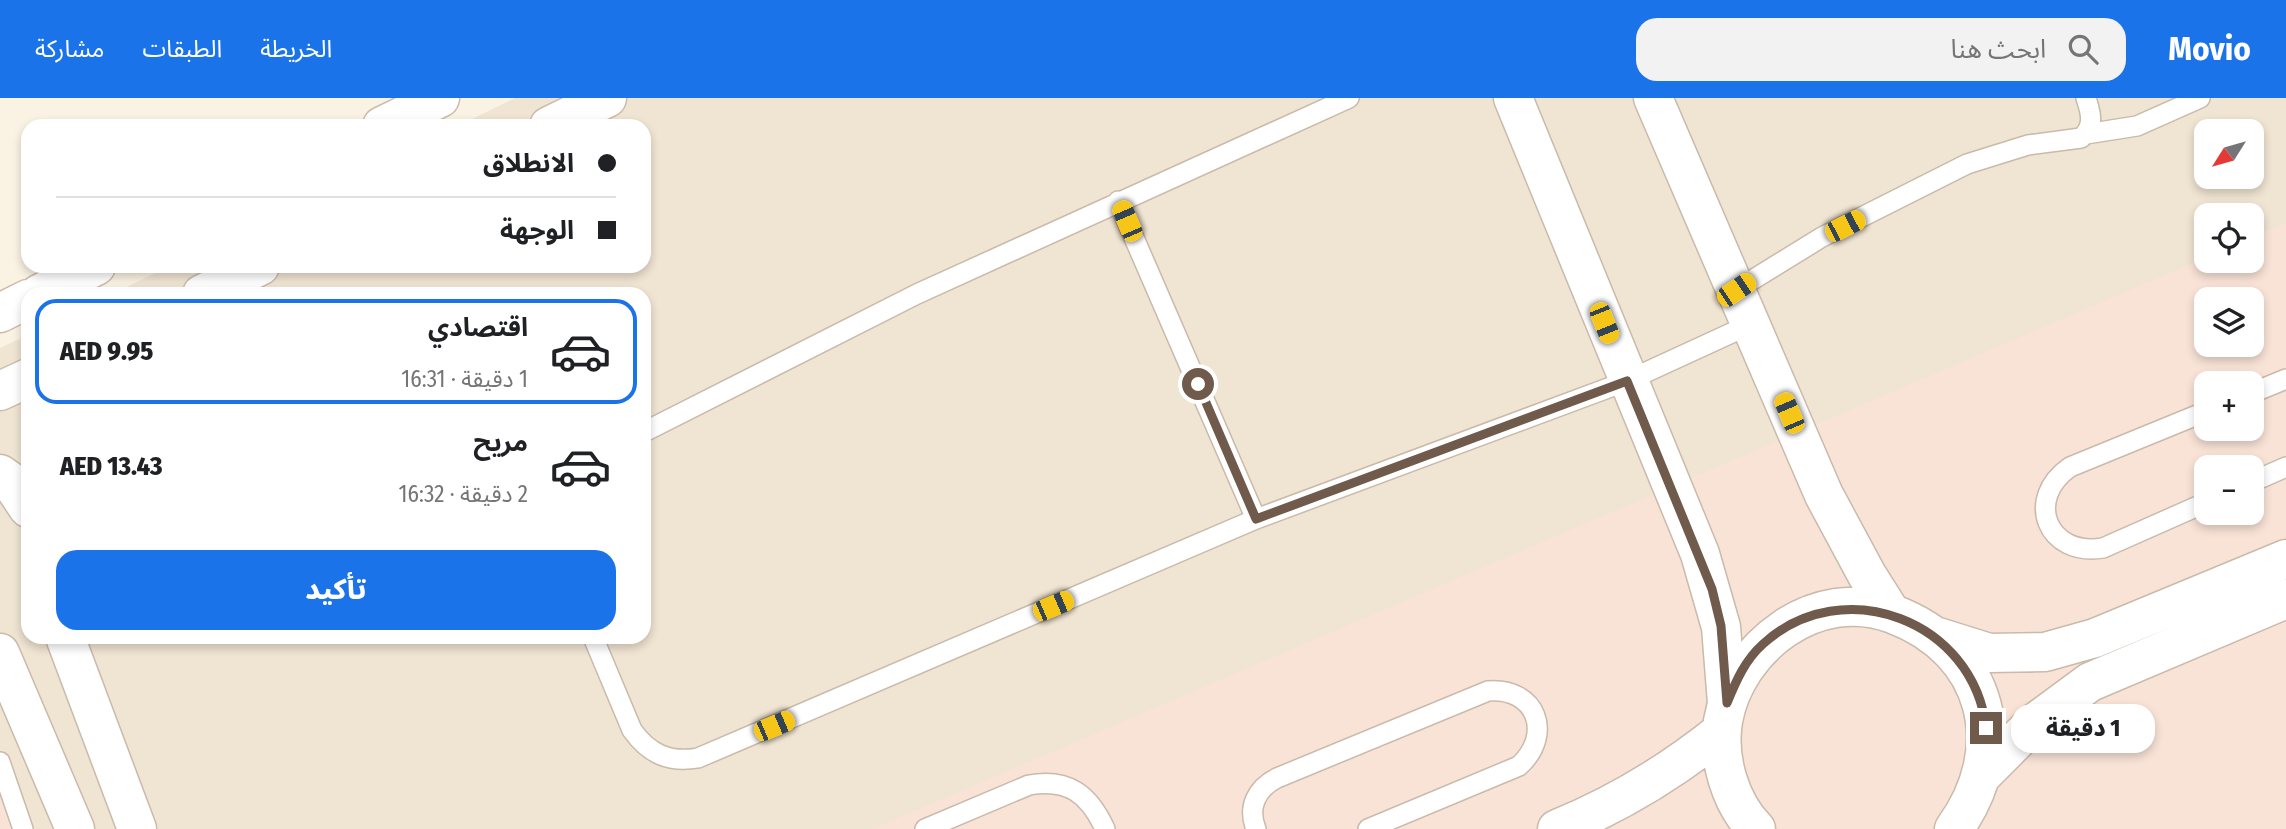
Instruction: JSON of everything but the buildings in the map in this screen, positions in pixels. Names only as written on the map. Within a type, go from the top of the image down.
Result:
[{"type":"street","points":[[396,119],[440,98]]},
{"type":"street","points":[[564,119],[607,98]]},
{"type":"street","points":[[1513,98],[1712,589],[1721,626],[1723,763],[1733,795],[1756,829]]},
{"type":"street","points":[[1653,98],[1824,495],[1867,575],[1891,613]]},
{"type":"street","points":[[53,287],[82,273]]},
{"type":"street","points":[[216,287],[246,273]]},
{"type":"street","points":[[0,313],[21,302]]},
{"type":"street","points":[[0,391],[21,381]]},
{"type":"street","points":[[0,474],[10,481],[21,498]]},
{"type":"street","points":[[1558,829],[1620,801],[1656,781],[1724,717],[1740,671],[1762,644],[1790,624],[1823,611],[1857,608],[1891,613],[1935,636],[1989,653],[2045,652],[2095,638],[2286,559]]},
{"type":"street","points":[[1983,774],[2033,724],[2090,682],[2286,599]]},
{"type":"street","points":[[1935,636],[1957,657],[1974,684],[1984,713],[1987,744],[1983,774],[1972,803],[1954,829]]},
{"type":"street","points":[[68,644],[137,829]]},
{"type":"street","points":[[3,672],[75,829]]},
{"type":"lane","points":[[651,428],[917,294],[1349,98]]},
{"type":"lane","points":[[2086,98],[2091,113],[2086,134]]},
{"type":"lane","points":[[1736,290],[1822,237],[1967,164],[2006,150],[2137,126],[2200,98]]},
{"type":"lane","points":[[1118,201],[1256,519]]},
{"type":"lane","points":[[596,644],[632,730],[641,743],[667,759],[691,760],[1256,519],[1627,381],[1751,324]]},
{"type":"lane","points":[[2264,388],[2286,379]]},
{"type":"lane","points":[[2194,416],[2070,467],[2058,475],[2045,501],[2049,523],[2061,541],[2088,551],[2103,548],[2194,508]]},
{"type":"lane","points":[[2264,477],[2286,467]]},
{"type":"lane","points":[[1256,829],[1252,811],[1255,800],[1267,783],[1277,778],[1488,691],[1513,692],[1532,709],[1538,733],[1535,746],[1519,766],[1368,829]]},
{"type":"lane","points":[[0,762],[23,829]]},
{"type":"lane","points":[[925,829],[1029,785],[1046,782],[1063,783],[1077,790],[1090,802],[1105,829]]},
{"type":"shaded area","points":[[515,98],[2286,98],[2286,829],[0,829],[0,348],[21,338],[21,644],[651,644],[651,287],[126,287],[156,273],[651,273],[651,119],[472,119]]},
{"type":"shaded area","points":[[2286,223],[2286,829],[873,829],[2194,263],[2194,273],[2264,273],[2264,232]]},
{"type":"shaded area","points":[[0,775],[26,829],[0,829]]},
{"type":"route","points":[[1198,384],[1256,519],[1365,476],[1627,381],[1700,554],[1712,589],[1721,626],[1727,703],[1740,671],[1762,644],[1790,624],[1823,611],[1857,608],[1891,613],[1935,636],[1957,657],[1974,684],[1986,728]]}]
